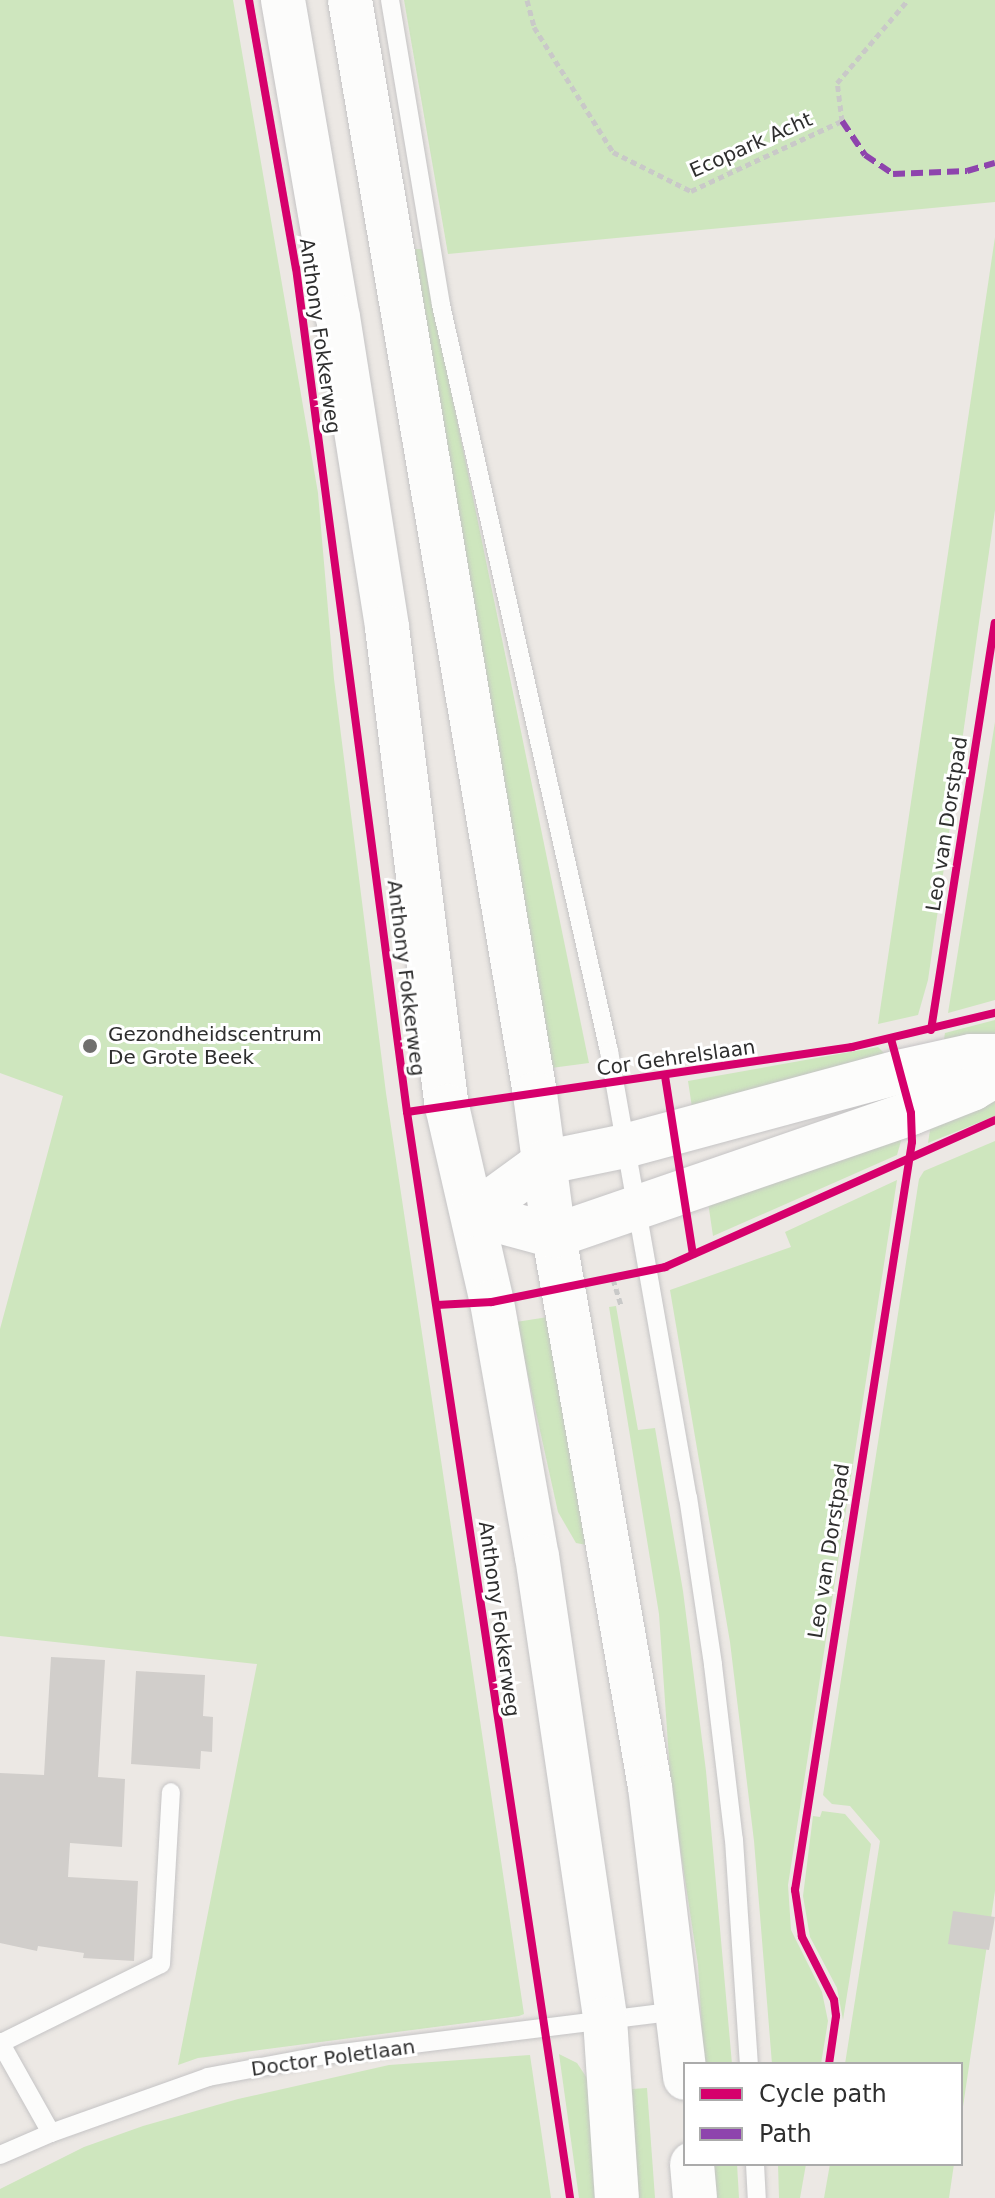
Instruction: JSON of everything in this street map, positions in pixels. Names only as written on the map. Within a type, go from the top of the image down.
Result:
[{"type":"main road","name":"Anthony Fokkerweg","points":[[283,0],[387,627],[447,1106],[492,1302],[537,1556],[605,2019],[617,2198]]},
{"type":"main road","points":[[350,0],[535,1094],[554,1236],[650,1787],[684,2062]]},
{"type":"main road","points":[[473,1214],[543,1163],[625,1146],[899,1072],[971,1056],[995,1056]]},
{"type":"main road","points":[[473,1214],[554,1236],[929,1106],[972,1089],[995,1075]]},
{"type":"main road","points":[[692,2166],[695,2198]]},
{"type":"lane","points":[[390,0],[441,305],[609,1051],[688,1497],[713,1665],[734,1840],[749,2062]]},
{"type":"lane","points":[[51,2133],[1,2043],[161,1964],[171,1792]]},
{"type":"lane","name":"Doctor Poletlaan","points":[[0,2155],[51,2133],[208,2077],[325,2055],[679,2011]]},
{"type":"lane","points":[[755,2166],[757,2198]]},
{"type":"path","points":[[565,1290],[646,1271]]},
{"type":"path","points":[[613,1279],[621,1305]]},
{"type":"green space","points":[[0,0],[233,0],[318,493],[334,679],[386,1093],[524,2014],[519,2016],[198,2058],[178,2065],[257,1664],[0,1636],[0,1329],[63,1096],[0,1073]]},
{"type":"green space","points":[[404,0],[995,0],[995,202],[448,254]]},
{"type":"green space","points":[[995,237],[995,510],[928,980],[918,1015],[878,1024]]},
{"type":"green space","points":[[412,249],[422,249],[589,1063],[551,1068]]},
{"type":"green space","points":[[995,722],[995,1000],[948,1013]]},
{"type":"green space","points":[[995,1020],[995,1038],[942,1051],[945,1033]]},
{"type":"green space","points":[[878,1047],[887,1056],[693,1114],[688,1081]]},
{"type":"green space","points":[[995,1096],[995,1116],[928,1143],[932,1118]]},
{"type":"green space","points":[[905,1127],[897,1155],[713,1236],[708,1202]]},
{"type":"green space","points":[[995,1141],[995,1891],[963,2107],[963,2062],[845,2062],[880,1841],[850,1806],[832,1804],[823,1795],[919,1179],[924,1171]]},
{"type":"green space","points":[[897,1180],[788,1885],[791,1930],[822,1992],[828,2021],[821,2062],[772,2062],[754,1841],[730,1642],[670,1290],[791,1247],[785,1232]]},
{"type":"green space","points":[[616,1306],[638,1430],[655,1428],[683,1591],[706,1771],[732,2062],[704,2062],[698,1965],[671,1788],[659,1614],[609,1307]]},
{"type":"green space","points":[[548,1317],[587,1545],[576,1543],[558,1512],[516,1322]]},
{"type":"green space","points":[[822,1811],[845,1814],[871,1844],[843,2020],[837,1988],[810,1937],[803,1896],[813,1816],[820,1817]]},
{"type":"green space","points":[[559,2054],[577,2063],[589,2081],[597,2198],[579,2198]]},
{"type":"green space","points":[[530,2055],[551,2198],[0,2198],[0,2189],[84,2147],[143,2126],[238,2099],[389,2065]]},
{"type":"green space","points":[[647,2088],[655,2198],[638,2198],[632,2089]]},
{"type":"green space","points":[[711,2166],[737,2166],[739,2198],[714,2198]]},
{"type":"green space","points":[[778,2166],[806,2166],[800,2198],[779,2198]]},
{"type":"green space","points":[[830,2166],[954,2166],[949,2198],[824,2198]]},
{"type":"building","points":[[51,1657],[105,1660],[98,1777],[125,1779],[122,1847],[70,1843],[68,1877],[138,1881],[134,1961],[83,1958],[84,1953],[38,1946],[37,1951],[0,1943],[0,1773],[44,1775]]},
{"type":"building","points":[[136,1671],[205,1675],[203,1716],[213,1717],[212,1752],[201,1751],[200,1769],[131,1764]]},
{"type":"building","points":[[953,1911],[995,1917],[989,1950],[948,1944]]},
{"type":"marked path","points":[[842,121],[865,155],[893,174],[967,171],[995,163]]},
{"type":"cycle path","points":[[249,0],[296,268],[407,1112],[570,2198]]},
{"type":"cycle path","name":"Leo van Dorstpad","points":[[931,1030],[995,623]]},
{"type":"cycle path","name":"Cor Gehrelslaan","points":[[407,1112],[852,1047],[995,1013]]},
{"type":"cycle path","name":"Leo van Dorstpad","points":[[829,2062],[836,2016],[834,2000],[802,1937],[795,1890],[912,1142],[911,1113],[891,1039]]},
{"type":"cycle path","name":"Cor Gehrelslaan","points":[[665,1076],[693,1254]]},
{"type":"cycle path","points":[[437,1305],[492,1302],[665,1267],[995,1120]]},
{"type":"place","name":"Gezondheidscentrum De Grote Beek","points":[[90,1046]]}]
